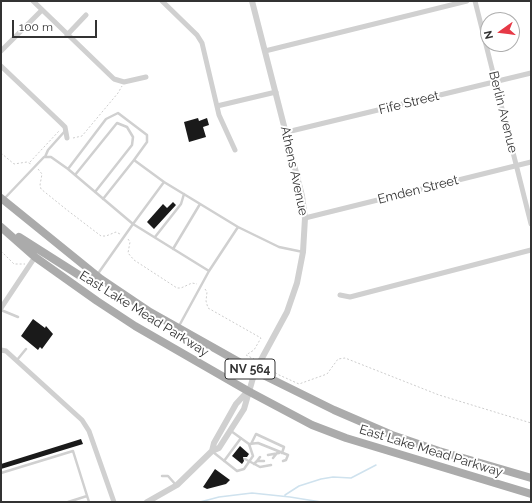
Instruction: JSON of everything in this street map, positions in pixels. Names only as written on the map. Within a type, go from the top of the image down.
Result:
[{"type":"main road","name":"East Lake Mead Parkway","points":[[2,199],[96,276],[150,312],[255,372],[334,410],[392,435],[439,451],[531,478]]},
{"type":"main road","name":"East Lake Mead Parkway","points":[[1,226],[35,257],[135,326],[248,391],[312,425],[346,438],[531,494]]},
{"type":"main road","points":[[1,226],[82,277],[90,278],[96,276]]},
{"type":"street","points":[[33,1],[114,79],[124,82],[146,77]]},
{"type":"street","points":[[162,1],[200,40],[222,124],[235,150]]},
{"type":"street","name":"Athens Avenue","points":[[147,502],[177,485],[212,451],[219,448],[231,431],[244,409],[251,381],[259,362],[284,318],[297,283],[303,252],[305,218],[287,132],[252,1]]},
{"type":"street","points":[[265,51],[466,1]]},
{"type":"street","name":"Berlin Avenue","points":[[475,1],[531,224]]},
{"type":"street","points":[[1,51],[42,10]]},
{"type":"street","points":[[67,35],[86,15]]},
{"type":"street","points":[[1,66],[65,128],[67,138]]},
{"type":"street","name":"Fife Street","points":[[287,132],[531,73]]},
{"type":"street","points":[[217,106],[276,92]]},
{"type":"street","name":"Emden Street","points":[[305,218],[531,162]]},
{"type":"street","points":[[340,295],[350,297],[531,250]]},
{"type":"street","points":[[1,309],[35,257]]},
{"type":"street","points":[[1,350],[16,361],[82,420],[90,431],[114,502]]},
{"type":"street","points":[[212,451],[214,444],[236,404],[248,391]]},
{"type":"lane","points":[[68,169],[106,118],[114,113],[121,114],[147,135],[147,142],[103,199]]},
{"type":"lane","points":[[75,175],[117,123],[127,127],[133,137],[132,145],[95,192]]},
{"type":"lane","points":[[2,199],[34,166],[44,158],[48,150],[65,128]]},
{"type":"lane","points":[[44,158],[51,157],[68,169],[133,224],[209,271]]},
{"type":"lane","points":[[134,160],[164,182],[238,227],[279,247],[303,252]]},
{"type":"lane","points":[[96,276],[164,182]]},
{"type":"lane","points":[[155,237],[181,204],[184,194]]},
{"type":"lane","points":[[173,249],[200,204]]},
{"type":"lane","points":[[178,328],[209,271],[238,227]]},
{"type":"lane","points":[[1,309],[18,317]]},
{"type":"lane","points":[[16,361],[26,349]]},
{"type":"lane","points":[[231,431],[250,444],[258,443],[288,456],[286,460],[283,461]]},
{"type":"lane","points":[[212,451],[237,471],[244,469],[252,456],[250,444],[256,434],[284,447],[280,453],[273,458]]},
{"type":"lane","points":[[224,461],[234,451],[241,438]]},
{"type":"lane","points":[[1,473],[73,451],[89,502]]},
{"type":"lane","points":[[268,455],[280,453]]},
{"type":"lane","points":[[254,464],[260,457]]},
{"type":"lane","points":[[246,459],[260,467],[271,465]]},
{"type":"lane","points":[[257,461],[264,461]]},
{"type":"lane","points":[[162,476],[168,476],[177,485]]},
{"type":"lane","points":[[68,502],[87,496]]},
{"type":"path","points":[[67,138],[78,138],[82,136],[118,92],[124,82]]},
{"type":"path","points":[[1,153],[14,164],[29,162],[65,128]]},
{"type":"path","points":[[29,162],[42,174],[41,189],[100,236],[106,236],[116,232],[124,237],[130,242],[128,252],[131,258],[175,287],[180,288],[193,283],[207,291],[206,301],[208,308],[260,338],[254,350],[246,355],[272,368],[277,374],[299,384],[327,374],[338,359],[345,358],[439,396],[531,423]]},
{"type":"path","points":[[1,251],[14,264],[24,263],[29,267]]},
{"type":"building","points":[[198,118],[199,121],[207,118],[209,125],[203,127],[206,137],[189,142],[184,122]]},
{"type":"building","points":[[173,202],[176,205],[154,229],[147,222],[163,204],[167,208]]},
{"type":"building","points":[[33,319],[45,328],[46,326],[53,334],[42,349],[40,347],[38,350],[21,336]]},
{"type":"building","points":[[81,439],[83,444],[1,469],[1,464]]},
{"type":"building","points":[[240,446],[249,454],[247,457],[243,457],[244,461],[242,464],[232,456]]},
{"type":"building","points":[[215,469],[230,480],[226,484],[207,489],[203,487]]},
{"type":"waterway","points":[[285,495],[299,486],[321,479],[333,477],[351,478],[376,465]]},
{"type":"waterway","points":[[200,502],[219,497],[252,493],[321,502]]}]
